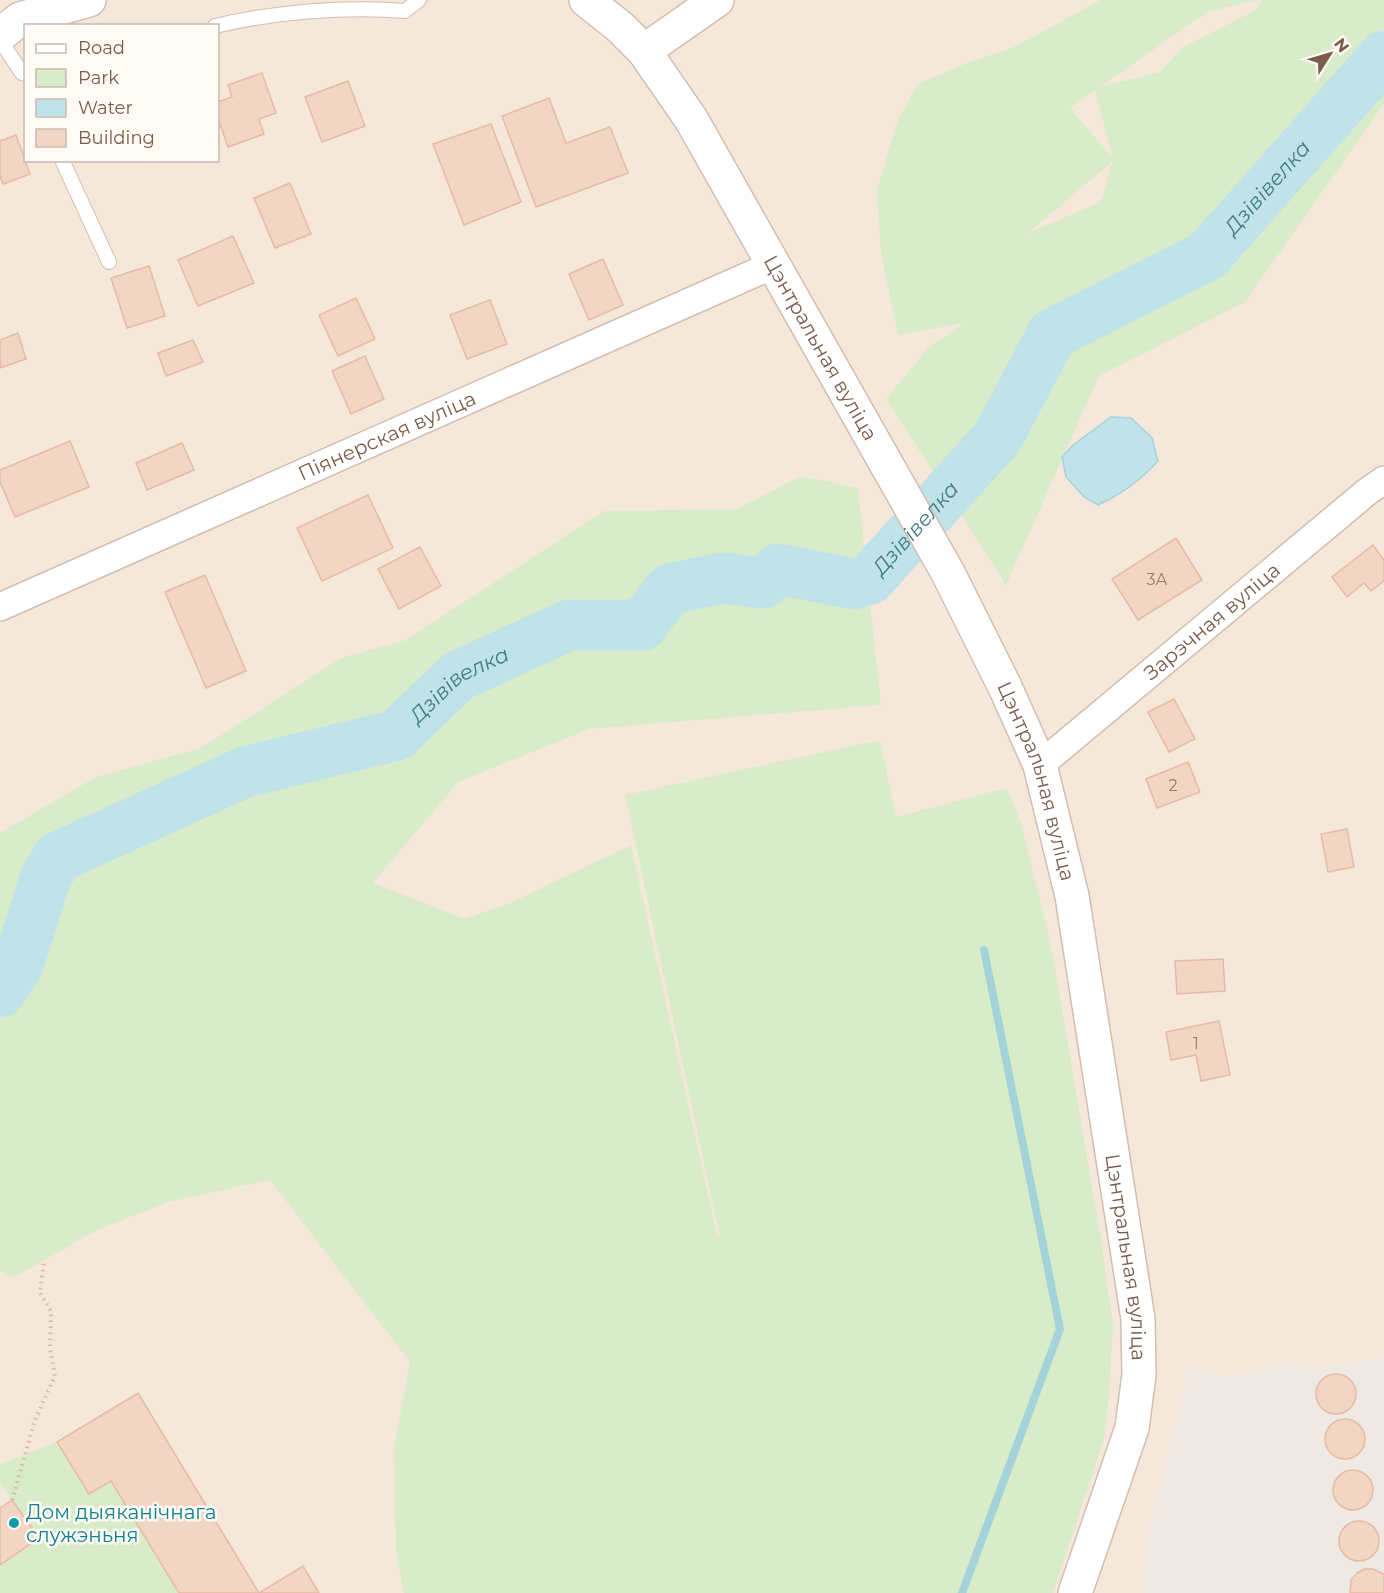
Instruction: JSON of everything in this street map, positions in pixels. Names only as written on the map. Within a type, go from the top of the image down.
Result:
[{"type":"street","points":[[0,37],[20,19],[89,0]]},
{"type":"street","name":"Цэнтральная вуліца","points":[[586,0],[620,27],[644,51],[691,119],[948,573],[1005,687],[1040,765],[1072,896],[1138,1319],[1139,1375],[1132,1428],[1076,1593]]},
{"type":"street","points":[[644,51],[717,0]]},
{"type":"street","name":"Піянерская вуліца","points":[[0,608],[773,265]]},
{"type":"street","name":"Зарэчная вуліца","points":[[1040,765],[1384,480]]},
{"type":"lane","points":[[219,25],[248,18],[368,8],[405,11],[419,0]]},
{"type":"lane","points":[[0,37],[24,76]]},
{"type":"lane","points":[[63,162],[109,262]]},
{"type":"path","points":[[12,1500],[35,1420],[55,1376],[50,1348],[51,1311],[40,1293],[45,1260]]},
{"type":"shaded area","points":[[0,0],[1384,0],[1384,1593],[0,1593]]},
{"type":"shaded area","points":[[1384,1358],[1384,1593],[1141,1593],[1145,1547],[1190,1367],[1225,1378],[1285,1363],[1321,1368]]},
{"type":"green space","points":[[1101,0],[1255,0],[1207,12],[1100,87],[1160,72],[1183,47],[1254,11],[1262,0],[1384,0],[1384,104],[1245,302],[1099,376],[1006,585],[886,399],[928,348],[964,323],[898,335],[881,253],[877,191],[898,119],[918,84],[972,61],[1014,47]],"holes":[[[1095,91],[1113,158],[1070,108]],[[1113,161],[1101,202],[1032,231],[1020,240]]]},
{"type":"green space","points":[[801,476],[858,488],[881,705],[589,729],[458,782],[373,883],[465,919],[508,904],[631,845],[717,1236],[720,1237],[625,795],[880,740],[896,817],[1007,788],[1021,824],[1051,945],[1101,1239],[1113,1325],[1104,1439],[1053,1593],[404,1593],[396,1553],[394,1448],[410,1362],[270,1180],[168,1202],[95,1231],[13,1278],[0,1270],[0,833],[96,777],[201,748],[341,658],[406,640],[604,511],[737,509]]},
{"type":"green space","points":[[57,1442],[89,1494],[111,1481],[179,1593],[0,1593],[0,1565],[38,1538],[0,1483],[0,1464]]},
{"type":"water","points":[[1111,417],[1131,418],[1152,438],[1158,461],[1130,486],[1098,505],[1084,497],[1066,477],[1062,457],[1073,445]]},
{"type":"building","points":[[262,73],[276,113],[259,119],[264,134],[228,147],[219,121],[219,102],[232,97],[228,85]]},
{"type":"building","points":[[348,81],[365,126],[322,142],[305,97]]},
{"type":"building","points":[[549,98],[566,143],[610,127],[628,173],[536,207],[502,116]]},
{"type":"building","points":[[491,124],[521,202],[464,225],[433,144]]},
{"type":"building","points":[[16,135],[30,174],[3,184],[0,176],[0,141]]},
{"type":"building","points":[[290,183],[311,234],[275,248],[254,198]]},
{"type":"building","points":[[233,236],[254,283],[198,306],[178,260]]},
{"type":"building","points":[[603,259],[623,305],[589,320],[569,274]]},
{"type":"building","points":[[149,266],[165,316],[127,328],[111,278]]},
{"type":"building","points":[[356,298],[375,339],[338,356],[319,315]]},
{"type":"building","points":[[490,300],[507,344],[467,359],[450,315]]},
{"type":"building","points":[[18,333],[26,359],[0,368],[0,340]]},
{"type":"building","points":[[193,340],[203,362],[166,376],[158,353]]},
{"type":"building","points":[[365,356],[384,399],[351,414],[332,371]]},
{"type":"building","points":[[70,441],[89,487],[15,517],[0,482],[0,470]]},
{"type":"building","points":[[182,443],[194,470],[147,490],[136,463]]},
{"type":"building","points":[[368,495],[393,548],[322,581],[297,528]]},
{"type":"building","points":[[1176,538],[1202,580],[1138,620],[1112,579]]},
{"type":"building","points":[[1373,545],[1384,560],[1384,581],[1371,591],[1364,583],[1347,597],[1332,577]]},
{"type":"building","points":[[420,547],[441,586],[399,609],[378,569]]},
{"type":"building","points":[[205,575],[246,671],[206,688],[165,592]]},
{"type":"building","points":[[1174,699],[1195,739],[1169,752],[1148,712]]},
{"type":"building","points":[[1188,762],[1200,792],[1157,808],[1146,779]]},
{"type":"building","points":[[1347,829],[1354,867],[1328,872],[1321,834]]},
{"type":"building","points":[[1223,959],[1225,991],[1177,994],[1175,961]]},
{"type":"building","points":[[1219,1021],[1230,1075],[1201,1081],[1196,1055],[1171,1060],[1166,1032]]},
{"type":"building","points":[[1336,1374],[1344,1375],[1350,1380],[1355,1386],[1355,1402],[1350,1408],[1344,1413],[1336,1414],[1328,1413],[1322,1408],[1317,1402],[1316,1394],[1317,1386],[1322,1380],[1328,1375]]},
{"type":"building","points":[[138,1393],[259,1593],[179,1593],[111,1481],[89,1494],[57,1442]]},
{"type":"building","points":[[1345,1419],[1353,1420],[1359,1425],[1364,1431],[1364,1447],[1359,1453],[1353,1458],[1345,1459],[1337,1458],[1331,1453],[1326,1447],[1325,1439],[1326,1431],[1331,1425],[1337,1420]]},
{"type":"building","points":[[1353,1470],[1361,1471],[1367,1476],[1372,1482],[1372,1498],[1367,1504],[1361,1509],[1353,1510],[1345,1509],[1339,1504],[1334,1498],[1333,1490],[1334,1482],[1339,1476],[1345,1471]]},
{"type":"building","name":"Дом дыяканічнага служэньня","points":[[12,1500],[39,1538],[0,1565],[0,1508]]},
{"type":"building","points":[[1359,1521],[1367,1522],[1373,1527],[1378,1533],[1378,1549],[1373,1555],[1367,1560],[1359,1561],[1351,1560],[1345,1555],[1340,1549],[1339,1541],[1340,1533],[1345,1527],[1351,1522]]},
{"type":"building","points":[[303,1566],[319,1593],[259,1593]]},
{"type":"building","points":[[1364,1569],[1373,1569],[1384,1574],[1384,1593],[1350,1593],[1351,1580]]},
{"type":"waterway","name":"Дзівівелка","points":[[0,992],[18,965],[45,879],[58,857],[245,772],[397,735],[458,676],[569,625],[642,625],[670,589],[723,578],[763,583],[778,569],[854,584],[870,579],[998,437],[1052,334],[1207,256],[1384,56]]},
{"type":"waterway","points":[[962,1593],[1060,1329],[984,950]]},
{"type":"place","name":"Дом дыяканічнага служэньня","points":[[14,1523]]}]
